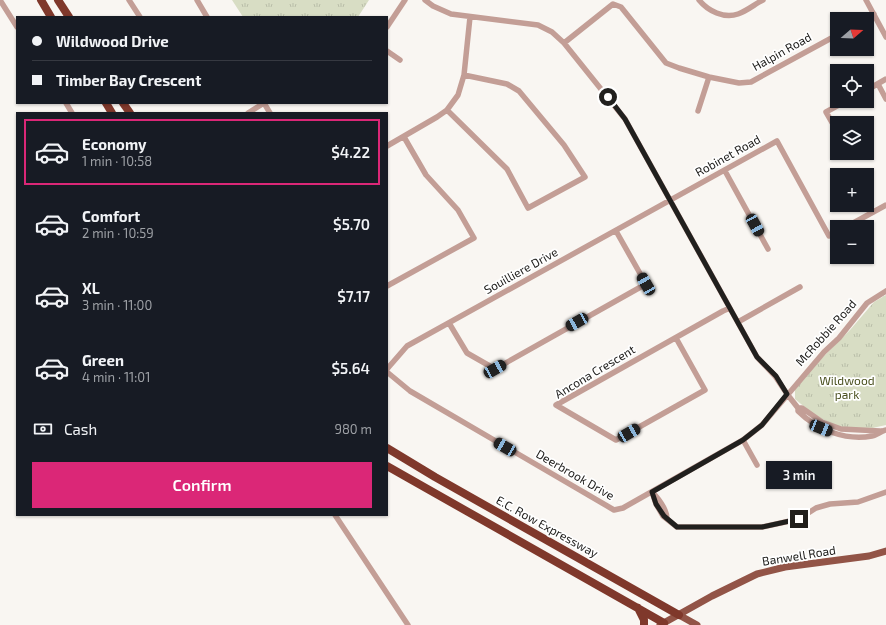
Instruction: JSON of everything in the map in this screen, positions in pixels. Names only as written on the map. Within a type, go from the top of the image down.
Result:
[{"type":"highway","points":[[41,0],[50,16]]},
{"type":"highway","points":[[58,0],[68,16]]},
{"type":"highway","name":"E.C. Row Expressway","points":[[388,449],[434,477],[679,615]]},
{"type":"highway","name":"E.C. Row Expressway","points":[[388,467],[637,607],[664,624]]},
{"type":"highway","points":[[637,607],[643,616],[644,625]]},
{"type":"main road","name":"Banwell Road","points":[[664,624],[712,596],[757,574],[785,567],[869,556],[884,551]]},
{"type":"main road","name":"E.C. Row Expressway","points":[[679,615],[697,625]]},
{"type":"street","points":[[0,0],[16,25]]},
{"type":"street","points":[[129,0],[139,16]]},
{"type":"street","points":[[197,0],[206,16]]},
{"type":"street","points":[[388,26],[405,0]]},
{"type":"street","points":[[425,0],[433,6],[451,14],[538,25],[552,32],[564,43],[625,119],[757,357],[776,376],[798,408],[802,408],[822,422],[841,429],[884,431]]},
{"type":"street","points":[[699,0],[705,7],[716,13],[727,16],[738,14],[763,0]]},
{"type":"street","points":[[866,0],[873,12]]},
{"type":"street","name":"Halpin Road","points":[[564,43],[613,4],[621,7],[666,63],[709,77],[739,84],[751,82],[830,38]]},
{"type":"street","points":[[874,14],[886,37]]},
{"type":"street","points":[[388,145],[447,110],[458,95],[464,75],[470,17]]},
{"type":"street","points":[[388,53],[400,60]]},
{"type":"street","points":[[447,110],[507,169],[528,208],[585,177],[564,145],[519,91],[507,84],[464,75]]},
{"type":"street","points":[[698,111],[709,77]]},
{"type":"street","points":[[874,86],[886,79]]},
{"type":"street","points":[[878,84],[886,99]]},
{"type":"street","points":[[250,112],[262,104]]},
{"type":"street","points":[[830,119],[826,112],[833,108]]},
{"type":"street","points":[[388,285],[474,238],[458,210],[426,175],[404,136]]},
{"type":"street","name":"Robinet Road","points":[[671,200],[776,141],[830,236]]},
{"type":"street","points":[[725,171],[768,249]]},
{"type":"street","name":"Souilliere Drive","points":[[388,369],[407,346],[671,200]]},
{"type":"street","points":[[859,220],[886,205]]},
{"type":"street","points":[[449,323],[467,353],[495,369],[646,284],[616,231]]},
{"type":"street","points":[[738,322],[800,287]]},
{"type":"street","name":"McRobbie Road","points":[[652,492],[743,440],[762,425],[824,352],[839,338],[867,303],[886,291]]},
{"type":"street","name":"Ancona Crescent","points":[[676,338],[705,390],[616,440],[556,405],[676,338],[730,308]]},
{"type":"street","name":"Deerbrook Drive","points":[[388,371],[410,391],[614,510],[623,508],[652,492]]},
{"type":"street","points":[[743,440],[757,464]]},
{"type":"street","points":[[652,492],[660,501],[667,514],[667,519],[677,527],[762,527],[799,519],[816,508],[830,504],[858,502],[886,492]]},
{"type":"street","points":[[337,516],[408,625]]},
{"type":"green space","points":[[232,0],[369,0],[359,16],[242,16]]},
{"type":"green space","name":"Wildwood park","points":[[886,295],[886,425],[868,429],[838,427],[813,414],[795,399],[795,389],[874,302]]},
{"type":"route","points":[[608,97],[625,119],[757,357],[776,376],[787,394],[762,425],[743,440],[652,492],[656,504],[664,516],[677,527],[762,527],[799,519]]}]
